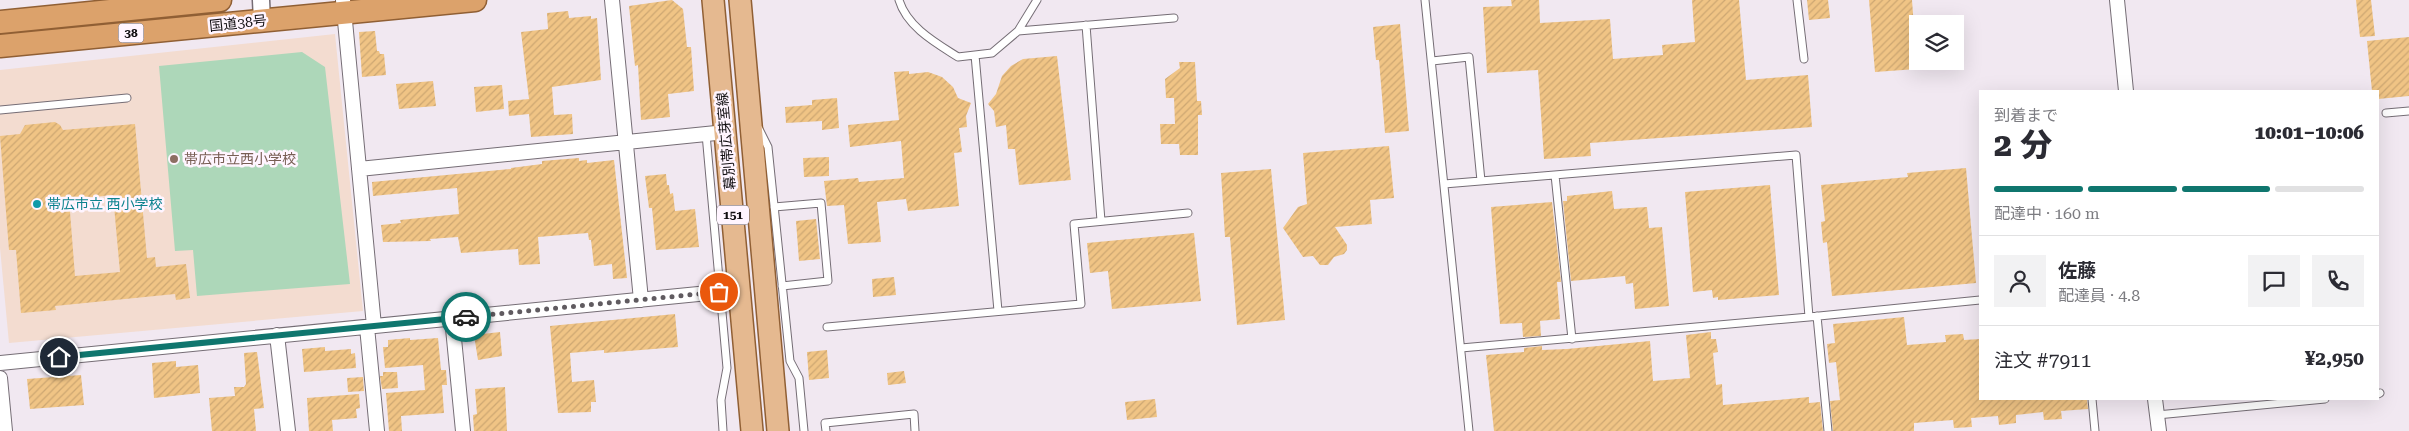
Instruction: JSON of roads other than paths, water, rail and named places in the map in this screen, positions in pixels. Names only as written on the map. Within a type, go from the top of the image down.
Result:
[{"type":"highway","name":"国道38号","points":[[0,22],[220,0]]},
{"type":"highway","name":"国道38号","points":[[0,46],[262,10],[476,0]]},
{"type":"main road","name":"幕別帯広芽室線","points":[[713,0],[716,133],[729,291],[752,431]]},
{"type":"main road","name":"幕別帯広芽室線","points":[[740,0],[778,431]]},
{"type":"street","points":[[612,0],[641,300]]},
{"type":"street","points":[[2117,0],[2126,90]]},
{"type":"street","points":[[343,6],[359,169],[377,431]]},
{"type":"street","points":[[359,169],[716,133]]},
{"type":"street","points":[[0,363],[729,291]]},
{"type":"street","points":[[452,318],[463,431]]},
{"type":"street","points":[[277,335],[288,431]]},
{"type":"street","points":[[0,378],[5,431]]},
{"type":"street","points":[[2156,400],[2159,431]]},
{"type":"lane","points":[[898,0],[908,20],[958,57],[992,53],[1018,31],[1036,0]]},
{"type":"lane","points":[[1426,0],[1470,431]]},
{"type":"lane","points":[[1797,0],[1804,60]]},
{"type":"lane","points":[[1018,31],[1174,18]]},
{"type":"lane","points":[[1086,25],[1101,222]]},
{"type":"lane","points":[[975,55],[998,311]]},
{"type":"lane","points":[[1432,60],[1468,57],[1481,181]]},
{"type":"lane","points":[[0,110],[127,98]]},
{"type":"lane","points":[[750,111],[768,146],[790,361],[799,378],[804,431]]},
{"type":"lane","points":[[2386,113],[2409,111]]},
{"type":"lane","points":[[1444,184],[1796,155],[1813,316],[1828,431]]},
{"type":"lane","points":[[1555,175],[1572,339]]},
{"type":"lane","points":[[774,207],[821,203],[828,281],[782,286]]},
{"type":"lane","points":[[827,327],[1081,304],[1074,224],[1188,213]]},
{"type":"lane","points":[[723,431],[721,400],[727,368],[729,291]]},
{"type":"lane","points":[[1461,348],[1979,300]]},
{"type":"lane","points":[[2092,400],[2095,431]]},
{"type":"lane","points":[[2157,415],[2314,400]]},
{"type":"lane","points":[[826,431],[825,423],[914,414],[916,431]]},
{"type":"place","name":"帯広市立西小学校","points":[[174,159]]},
{"type":"place","name":"帯広市立 西小学校","points":[[37,204]]}]
